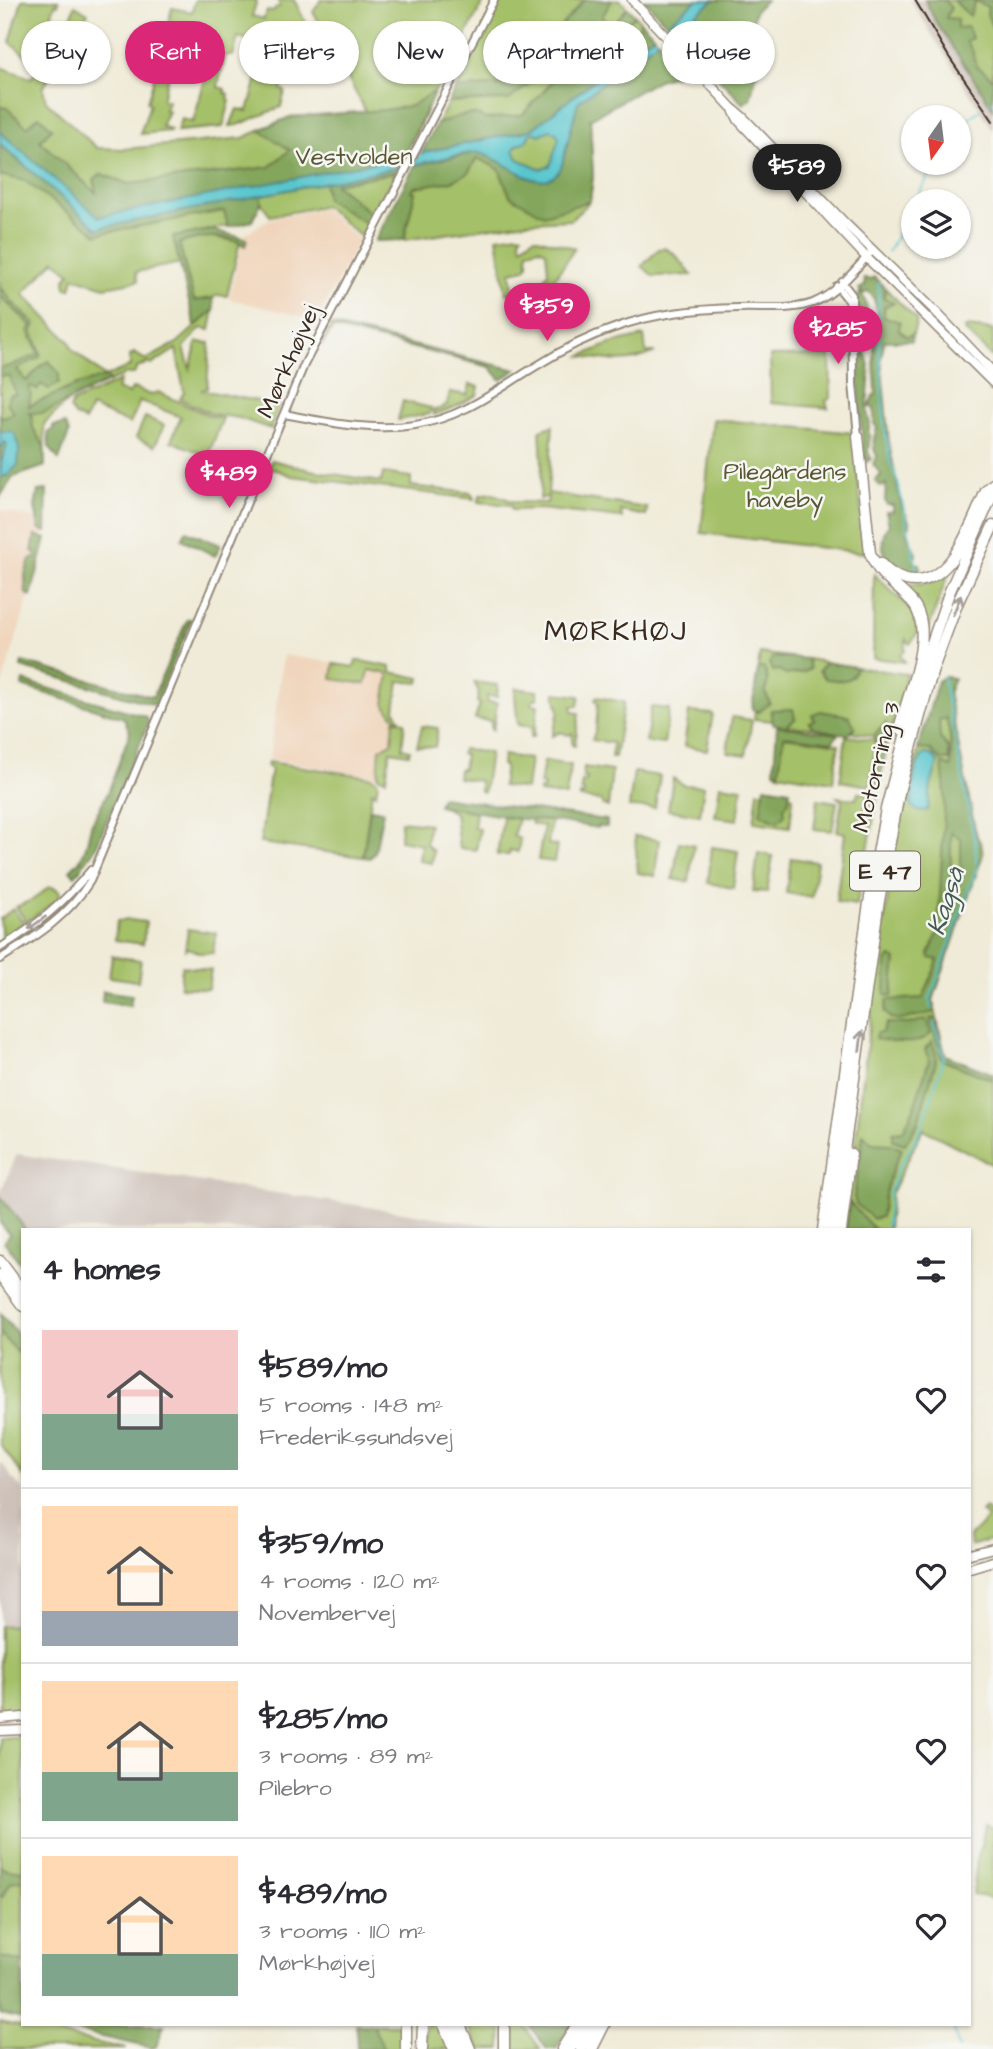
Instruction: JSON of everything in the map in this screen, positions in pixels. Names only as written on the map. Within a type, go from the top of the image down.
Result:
[{"type":"highway","points":[[858,436],[870,553],[875,566],[887,582],[915,605],[922,627],[917,663],[889,773],[886,809]]},
{"type":"highway","points":[[869,544],[882,565],[900,578],[922,581],[933,577],[943,571],[953,558],[986,491],[993,484]]},
{"type":"highway","name":"Motorring 3","points":[[823,1228],[869,903],[886,809],[927,659],[949,593],[993,493]]},
{"type":"highway","name":"Motorring 3","points":[[833,1228],[878,906],[900,788],[933,669],[957,604],[992,529]]},
{"type":"highway","points":[[841,1228],[857,1100],[857,1068]]},
{"type":"highway","points":[[0,1261],[21,1289]]},
{"type":"highway","points":[[0,1276],[21,1304]]},
{"type":"highway","points":[[406,2026],[406,2049]]},
{"type":"highway","points":[[422,2049],[423,2026]]},
{"type":"highway","points":[[444,2026],[454,2049]]},
{"type":"highway","points":[[457,2026],[461,2049]]},
{"type":"highway","points":[[458,2026],[472,2049]]},
{"type":"highway","points":[[504,2026],[504,2049]]},
{"type":"highway","points":[[562,2049],[576,2026]]},
{"type":"highway","points":[[570,2049],[583,2026]]},
{"type":"highway","points":[[581,2049],[600,2028]]},
{"type":"highway","points":[[591,2049],[600,2028]]},
{"type":"main road","points":[[632,0],[731,107],[739,121],[993,383]]},
{"type":"main road","points":[[869,254],[936,312],[993,372]]},
{"type":"main road","points":[[971,1554],[993,1548]]},
{"type":"main road","points":[[971,1568],[993,1561]]},
{"type":"main road","points":[[0,1718],[21,1717]]},
{"type":"main road","points":[[0,1731],[21,1730]]},
{"type":"street","name":"Mørkhøjvej","points":[[0,959],[33,939],[66,912],[90,881],[318,335],[494,0]]},
{"type":"street","points":[[284,414],[363,427],[392,428],[436,421],[475,406],[564,350],[615,327],[658,315],[693,310],[804,305],[822,298],[869,254]]},
{"type":"street","points":[[839,284],[852,295],[853,384],[858,436]]},
{"type":"street","name":"Mørkhøjvej","points":[[0,948],[65,902],[95,866]]},
{"type":"shaded area","points":[[910,0],[925,0],[936,22],[993,108],[993,130]]},
{"type":"shaded area","points":[[323,209],[359,240],[317,320],[229,299],[244,235],[269,219]]},
{"type":"shaded area","points":[[0,510],[46,522],[39,563],[0,692]]},
{"type":"shaded area","points":[[283,655],[389,671],[383,705],[394,720],[405,722],[401,751],[382,748],[377,776],[269,759]]},
{"type":"shaded area","points":[[17,1154],[509,1228],[21,1228],[0,1203],[0,1193]]},
{"type":"shaded area","points":[[0,1461],[21,1488],[21,1625],[0,1626]]},
{"type":"green space","points":[[22,0],[59,0],[50,21],[21,21],[21,52],[10,42]]},
{"type":"green space","points":[[195,0],[257,0],[252,16],[264,19],[267,11],[273,12],[279,7],[277,0],[294,0],[305,21],[239,21],[239,37],[233,56],[226,55],[225,59],[225,21],[169,21],[172,8],[192,12]]},
{"type":"green space","name":"Vestvolden","points":[[321,0],[485,0],[469,29],[469,21],[373,21],[373,84],[439,84],[362,238],[325,206],[270,216],[261,202],[252,221],[174,237],[181,263],[136,272],[138,281],[105,287],[74,277],[71,289],[66,288],[65,279],[70,273],[55,260],[23,294],[69,341],[72,349],[105,377],[130,366],[130,356],[134,353],[146,360],[177,343],[214,310],[210,330],[201,328],[184,347],[190,369],[197,342],[210,343],[207,389],[201,390],[279,405],[271,429],[239,418],[212,414],[180,399],[184,392],[176,349],[151,365],[148,363],[137,368],[134,374],[126,374],[69,400],[44,424],[45,466],[13,477],[0,497],[0,296],[11,307],[0,292],[0,67],[21,74],[21,84],[45,84],[43,88],[46,101],[97,148],[124,149],[243,138],[290,117],[366,112],[351,84],[359,84],[359,21],[318,21],[313,12]]},
{"type":"green space","points":[[502,0],[620,0],[640,21],[491,21]]},
{"type":"green space","points":[[584,0],[612,0],[602,17],[607,21],[566,21]]},
{"type":"green space","points":[[644,0],[697,0],[671,21],[664,21]]},
{"type":"green space","points":[[714,0],[766,0],[755,11],[753,21],[687,21]]},
{"type":"green space","points":[[925,0],[993,0],[993,103]]},
{"type":"green space","points":[[925,0],[944,0],[951,8],[946,18],[957,19],[957,28],[968,27],[972,38],[966,41],[973,52],[976,65],[993,79],[993,108],[936,22]]},
{"type":"green space","points":[[953,0],[993,0],[993,29],[987,14],[988,7],[975,1],[970,16]]},
{"type":"green space","points":[[75,5],[88,13],[83,21],[70,21]]},
{"type":"green space","points":[[627,8],[635,15],[629,21],[616,21]]},
{"type":"green space","points":[[648,30],[662,46],[662,79],[590,119],[593,176],[590,201],[571,220],[527,222],[404,240],[415,192],[402,191],[458,84],[469,84],[469,63],[483,36],[483,84],[648,84]]},
{"type":"green space","points":[[658,40],[662,45],[662,79],[590,119],[593,176],[590,201],[544,215],[510,196],[499,169],[477,158],[468,173],[452,181],[415,187],[411,191],[415,192],[404,240],[375,241],[415,165],[479,152],[535,179],[561,168],[578,102],[601,84],[648,84],[648,48]]},
{"type":"green space","points":[[152,84],[166,84],[162,100],[168,101],[165,110],[168,111],[161,126],[171,129],[170,131],[140,134],[150,104],[147,102]]},
{"type":"green space","points":[[204,84],[218,84],[218,87],[225,89],[230,101],[223,127],[177,131],[181,119],[193,122]]},
{"type":"green space","points":[[255,84],[282,84],[281,89],[285,91],[281,107],[230,126],[237,109],[248,111]]},
{"type":"green space","points":[[529,84],[509,100],[449,102],[456,89]]},
{"type":"green space","points":[[550,84],[589,84],[531,130],[421,153],[437,124],[455,117],[474,114],[485,119],[522,115]]},
{"type":"green space","points":[[724,84],[754,84],[750,99],[743,104]]},
{"type":"green space","name":"Vestvolden","points":[[435,91],[403,158],[98,219],[0,132],[0,107],[7,108],[27,127],[39,116],[52,128],[40,141],[96,193],[94,180],[101,174],[129,184],[269,167],[290,150],[259,130],[290,117],[411,106]]},
{"type":"green space","points":[[0,145],[98,229],[258,192],[262,201],[252,221],[228,227],[224,211],[97,234],[25,181],[0,175]]},
{"type":"green space","points":[[400,165],[396,172],[335,184],[374,216],[369,225],[326,199],[324,181]]},
{"type":"green space","points":[[212,230],[247,239],[245,246],[221,237],[179,243],[194,301],[213,298],[214,310],[195,326],[173,237]]},
{"type":"green space","points":[[522,235],[522,246],[534,237],[575,248],[549,287],[542,283],[548,272],[546,251],[539,248],[528,251],[528,265],[525,269],[511,272],[513,292],[506,294],[497,237]]},
{"type":"green space","points":[[207,236],[240,242],[227,296],[217,295],[194,301],[179,243]]},
{"type":"green space","points":[[664,248],[674,253],[692,275],[653,276],[642,266],[659,249]]},
{"type":"green space","points":[[874,277],[885,288],[883,297],[894,303],[884,307],[884,317],[900,322],[899,330],[907,337],[913,334],[912,341],[884,341],[881,359],[889,444],[901,503],[910,524],[907,533],[916,554],[914,563],[920,564],[920,570],[911,574],[895,569],[884,553],[884,534],[889,525],[886,512],[893,511],[893,505],[887,505],[885,501],[886,484],[881,487],[875,481],[881,475],[873,464],[877,456],[874,438],[877,427],[874,424],[874,408],[869,407],[876,394],[874,355],[877,318],[873,296],[868,291],[864,294],[859,289],[865,286],[864,278],[871,280]]},
{"type":"green space","points":[[0,286],[34,323],[32,331],[41,353],[40,357],[17,369],[26,381],[49,361],[59,373],[59,383],[49,389],[41,384],[37,390],[29,387],[29,406],[74,386],[105,377],[109,381],[44,413],[29,413],[32,416],[33,428],[44,446],[45,466],[13,477],[0,497],[0,415],[3,417],[14,413],[7,403],[9,395],[16,394],[9,376],[0,376],[0,368],[39,354],[28,331],[32,326],[0,296]]},
{"type":"green space","points":[[885,288],[917,320],[913,334],[907,337],[884,317]]},
{"type":"green space","points":[[860,292],[867,309],[863,333],[868,337],[868,344],[863,349],[869,368],[868,451],[871,459],[866,462],[854,327],[860,318],[856,302]]},
{"type":"green space","points":[[331,325],[516,370],[501,380],[490,367],[333,328],[322,345]]},
{"type":"green space","points":[[967,327],[993,330],[993,358],[964,330]]},
{"type":"green space","points":[[644,336],[646,352],[655,352],[646,356],[619,361],[581,356],[610,344]]},
{"type":"green space","points":[[830,355],[831,398],[826,401],[828,408],[771,403],[770,356]]},
{"type":"green space","points":[[120,381],[117,389],[129,394],[133,388],[151,395],[158,392],[210,416],[223,418],[208,456],[171,441],[181,417],[140,401],[130,424],[91,407],[85,421],[75,416],[70,409],[73,402]]},
{"type":"green space","points":[[470,384],[479,387],[477,395],[434,415],[433,410],[447,404],[450,392],[467,395]]},
{"type":"green space","points":[[403,401],[431,408],[430,414],[398,420]]},
{"type":"green space","points":[[145,417],[164,425],[155,446],[136,438]]},
{"type":"green space","name":"Pilegårdens haveby","points":[[713,419],[854,433],[865,553],[701,533]]},
{"type":"green space","points":[[65,424],[69,433],[59,460],[49,447],[48,433],[53,426]]},
{"type":"green space","points":[[553,426],[548,493],[647,508],[646,516],[621,511],[622,518],[540,509],[512,510],[511,505],[479,502],[480,495],[491,493],[515,502],[547,503],[548,496],[540,499],[540,430]]},
{"type":"green space","points":[[272,460],[310,470],[381,482],[383,473],[411,477],[411,486],[471,493],[474,499],[292,476],[269,467]]},
{"type":"green space","points":[[47,490],[46,532],[39,529],[35,507],[38,491]]},
{"type":"green space","points":[[186,531],[221,545],[215,556],[182,539]]},
{"type":"green space","points":[[35,535],[46,539],[31,596],[26,594],[25,575],[30,559],[36,558],[36,553],[32,551]]},
{"type":"green space","points":[[951,566],[925,639],[925,625],[896,582],[912,585],[933,581]]},
{"type":"green space","points":[[874,574],[912,611],[918,632],[910,644],[906,639],[905,650],[900,655],[905,662],[873,658]]},
{"type":"green space","points":[[192,619],[156,705],[21,667],[22,662],[153,697],[187,620]]},
{"type":"green space","points":[[760,653],[789,657],[772,658],[769,664],[779,670],[809,668],[807,659],[825,662],[819,671],[826,679],[852,677],[856,667],[907,674],[890,734],[886,723],[874,736],[851,732],[855,727],[814,720],[809,722],[814,728],[785,726],[795,719],[771,710],[773,721],[754,719],[755,710],[759,712],[765,692],[764,668],[758,668]]},
{"type":"green space","points":[[772,658],[807,659],[810,668],[804,672],[786,675],[779,670],[773,671],[769,664]]},
{"type":"green space","points":[[356,660],[391,667],[391,672],[420,678],[419,683],[399,681],[395,710],[400,720],[395,718],[384,704],[389,674],[369,670],[366,684],[332,679],[334,664],[354,667]]},
{"type":"green space","points":[[825,662],[856,667],[848,679],[826,679],[820,671]]},
{"type":"green space","points":[[758,668],[764,668],[767,683],[765,692],[770,703],[759,712],[752,709]]},
{"type":"green space","points":[[944,677],[954,678],[948,693],[976,835],[983,854],[933,1000],[945,1055],[942,1060],[993,1080],[993,1165],[923,1129],[891,1193],[888,1228],[845,1228],[870,1020],[895,847],[905,798],[938,681]]},
{"type":"green space","points":[[944,677],[954,678],[948,693],[976,835],[983,854],[933,1000],[935,1012],[901,1020],[890,1018],[885,1012],[887,1000],[923,998],[938,960],[930,958],[929,954],[938,933],[945,793],[942,763],[951,767],[950,736],[946,718],[939,720],[940,738],[948,747],[949,760],[940,760],[931,750],[918,749],[938,681]],"holes":[[[951,832],[961,839],[961,868],[951,875]]]},
{"type":"green space","points":[[23,681],[145,716],[149,722],[96,847],[75,876],[70,870],[81,859],[91,825],[109,790],[130,732],[124,718],[22,686]]},
{"type":"green space","points":[[474,682],[498,685],[497,697],[487,696],[487,702],[497,703],[493,730],[491,721],[475,719],[480,704],[477,702],[479,692]]},
{"type":"green space","points":[[516,688],[538,691],[537,699],[533,699],[532,704],[538,705],[534,737],[531,737],[532,727],[518,725]]},
{"type":"green space","points":[[555,693],[580,696],[578,706],[572,706],[572,712],[579,713],[575,746],[572,745],[572,733],[568,735],[561,732],[552,736],[559,711]]},
{"type":"green space","points":[[597,697],[624,702],[615,757],[611,757],[613,743],[592,740],[596,729]]},
{"type":"green space","points":[[651,707],[669,709],[664,744],[646,742]]},
{"type":"green space","points":[[793,709],[795,719],[785,726],[773,724],[771,710]]},
{"type":"green space","points":[[820,711],[849,716],[855,727],[848,735],[814,728],[809,722],[814,720],[812,715]]},
{"type":"green space","points":[[689,712],[713,714],[707,750],[684,746]]},
{"type":"green space","points":[[732,717],[752,720],[746,755],[727,752]]},
{"type":"green space","points":[[394,720],[405,722],[402,748],[410,750],[409,754],[390,751],[386,779],[378,777],[380,749],[392,743]]},
{"type":"green space","points":[[886,723],[890,734],[886,740],[880,782],[876,785],[874,736]]},
{"type":"green space","points":[[422,726],[438,728],[435,747],[417,746]]},
{"type":"green space","points":[[777,726],[838,734],[832,742],[784,736],[779,772],[774,771]]},
{"type":"green space","points":[[784,736],[839,744],[833,782],[778,773]]},
{"type":"green space","points":[[846,736],[876,740],[870,786],[840,781]]},
{"type":"green space","points":[[462,749],[490,753],[484,792],[480,791],[480,781],[458,778],[459,769],[463,769],[465,755],[461,754]]},
{"type":"green space","points":[[503,755],[530,759],[526,789],[502,786],[505,766],[502,765]]},
{"type":"green space","points":[[544,761],[571,765],[566,796],[539,793],[544,785],[540,784]]},
{"type":"green space","points":[[268,762],[372,777],[378,782],[376,794],[372,791],[363,857],[260,843],[271,768],[267,767]]},
{"type":"green space","points":[[584,767],[612,771],[608,807],[602,805],[602,801],[580,798],[580,795],[584,795],[584,791],[581,791],[582,781],[586,782],[587,778],[583,777]]},
{"type":"green space","points":[[634,772],[660,776],[655,808],[629,807]]},
{"type":"green space","points":[[673,778],[684,785],[704,786],[700,815],[668,810]]},
{"type":"green space","points":[[880,782],[857,905],[836,902],[845,833],[837,831],[842,801],[837,797],[856,799],[858,792],[868,794],[865,813]]},
{"type":"green space","points":[[720,785],[742,788],[738,820],[715,817]]},
{"type":"green space","points":[[765,786],[790,790],[784,808],[785,814],[778,821],[760,814]]},
{"type":"green space","points":[[758,791],[764,791],[761,814],[784,808],[789,795],[793,797],[790,827],[754,822]]},
{"type":"green space","points":[[441,797],[607,820],[607,827],[520,819],[438,805]]},
{"type":"green space","points":[[818,799],[837,802],[832,831],[814,829]]},
{"type":"green space","points":[[440,805],[476,812],[474,828],[480,829],[476,850],[459,848],[455,813]]},
{"type":"green space","points":[[370,809],[383,811],[375,852],[370,858],[363,857]]},
{"type":"green space","points":[[503,817],[518,819],[513,836],[520,839],[518,852],[510,850],[509,855],[497,855]]},
{"type":"green space","points":[[531,820],[551,821],[548,844],[557,846],[554,862],[538,860],[544,826],[532,824]]},
{"type":"green space","points":[[401,821],[429,824],[426,844],[433,851],[432,863],[419,861],[421,844],[400,840]]},
{"type":"green space","points":[[635,836],[659,840],[655,876],[638,873]]},
{"type":"green space","points":[[679,842],[694,845],[689,882],[673,879]]},
{"type":"green space","points":[[712,847],[738,851],[733,888],[708,883]]},
{"type":"green space","points":[[758,853],[773,856],[767,892],[753,891]]},
{"type":"green space","points":[[791,858],[817,862],[812,897],[786,893]]},
{"type":"green space","points":[[49,887],[60,892],[60,898],[27,922],[16,907],[34,899]]},
{"type":"green space","points":[[13,909],[24,923],[2,937],[0,919]]},
{"type":"green space","points":[[117,921],[146,922],[143,944],[115,940]]},
{"type":"green space","points":[[188,929],[216,933],[213,953],[200,953],[188,948],[185,950]]},
{"type":"green space","points":[[112,956],[141,960],[138,981],[109,977]]},
{"type":"green space","points":[[891,957],[896,960],[892,996],[885,995],[886,961]]},
{"type":"green space","points":[[182,966],[211,970],[208,989],[180,987]]},
{"type":"green space","points":[[103,991],[132,995],[130,1006],[102,1002]]},
{"type":"green space","points":[[930,1018],[936,1019],[945,1055],[993,1074],[993,1080],[942,1060]]},
{"type":"green space","points":[[926,1019],[931,1033],[920,1041],[875,1039],[876,1033],[882,1032],[886,1023],[909,1024]]},
{"type":"green space","points":[[932,1041],[937,1058],[917,1125],[905,1144],[893,1140],[893,1132],[903,1131],[914,1108],[929,1060],[925,1049]]},
{"type":"green space","points":[[863,1134],[872,1143],[890,1144],[902,1149],[888,1182],[881,1217],[873,1219],[856,1204],[854,1197]]},
{"type":"green space","points":[[0,1196],[24,1228],[21,1228],[21,1264],[4,1241],[10,1235],[0,1223]]},
{"type":"green space","points":[[849,1202],[873,1228],[846,1228]]},
{"type":"green space","points":[[0,1314],[21,1338],[21,1351],[18,1353],[0,1333]]},
{"type":"green space","points":[[6,1326],[21,1348],[21,1473],[0,1444],[0,1330]]},
{"type":"green space","points":[[985,1508],[993,1516],[993,1539],[971,1546],[971,1535],[988,1518],[981,1512]]},
{"type":"green space","points":[[21,1625],[21,1710],[0,1711],[0,1626]]},
{"type":"green space","points":[[21,1736],[21,2019],[0,2014],[0,1738]]},
{"type":"green space","points":[[986,1825],[993,1828],[993,1899],[973,1894],[977,1860]]},
{"type":"green space","points":[[0,1866],[21,1871],[21,1880],[11,1882],[0,1897]]},
{"type":"green space","points":[[0,1957],[21,1962],[21,2019],[0,2014]]},
{"type":"green space","points":[[0,2022],[127,2049],[0,2049]]},
{"type":"green space","points":[[53,2026],[164,2026],[156,2047]]},
{"type":"green space","points":[[356,2026],[374,2026],[383,2049],[357,2049]]},
{"type":"green space","points":[[374,2026],[401,2026],[402,2049],[383,2049]]},
{"type":"green space","points":[[426,2026],[440,2026],[450,2049],[424,2049]]},
{"type":"green space","points":[[468,2026],[502,2026],[501,2049],[479,2049]]},
{"type":"green space","points":[[508,2026],[525,2026],[540,2049],[507,2049]]},
{"type":"green space","points":[[530,2026],[570,2026],[556,2049],[547,2049]]},
{"type":"water","points":[[697,0],[714,0],[687,21],[671,21]]},
{"type":"water","points":[[654,36],[658,40],[648,48],[648,39]]},
{"type":"water","points":[[589,84],[601,84],[578,102],[561,168],[553,177],[533,179],[479,153],[415,165],[421,153],[531,130]],"holes":[[[550,130],[559,138],[550,166],[541,169],[518,159],[514,150],[534,132],[539,135]]]},
{"type":"water","points":[[0,132],[99,217],[401,157],[396,168],[97,228],[0,144]]},
{"type":"water","points":[[10,431],[15,434],[19,449],[18,465],[8,475],[0,478],[1,462],[7,445],[5,442],[0,449],[0,432]]},
{"type":"water","points":[[924,754],[932,755],[938,762],[931,785],[928,810],[919,812],[911,806],[915,772]]},
{"type":"waterway","name":"Kagså","points":[[971,117],[980,110]]},
{"type":"waterway","points":[[393,163],[424,157]]},
{"type":"waterway","name":"Kagså","points":[[922,189],[929,175]]},
{"type":"waterway","name":"Kagså","points":[[888,252],[901,228]]},
{"type":"waterway","name":"Kagså","points":[[879,283],[878,321],[884,423],[890,461],[898,482],[918,574]]},
{"type":"waterway","name":"Kagså","points":[[931,1008],[930,999],[977,867],[975,840],[943,678]]},
{"type":"waterway","name":"Kagså","points":[[886,1228],[890,1192],[898,1169],[922,1127],[944,1057],[934,1023]]},
{"type":"waterway","name":"Kagså","points":[[953,2026],[959,2049]]},
{"type":"tram line","points":[[915,0],[949,57],[993,121]]},
{"type":"district","name":"MØRKHØJ","points":[[616,630]]}]
